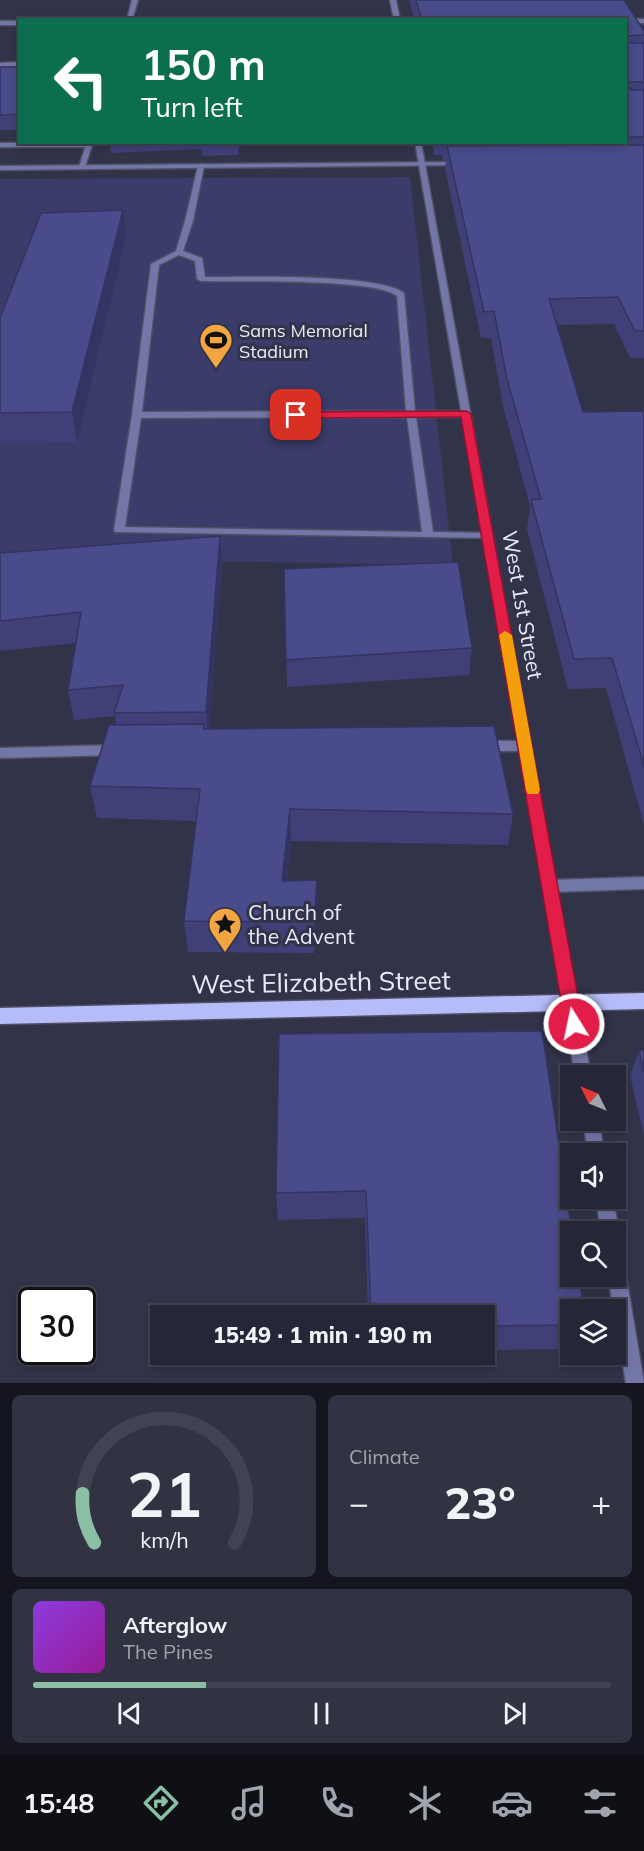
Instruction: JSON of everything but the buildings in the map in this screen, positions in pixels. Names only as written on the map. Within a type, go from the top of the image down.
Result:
[{"type":"main road","name":"West Elizabeth Street","points":[[0,1016],[644,1001]]},
{"type":"street","points":[[130,18],[135,0]]},
{"type":"street","points":[[393,0],[397,18]]},
{"type":"street","points":[[627,21],[644,21]]},
{"type":"street","points":[[0,23],[18,23]]},
{"type":"street","points":[[0,64],[18,64]]},
{"type":"street","points":[[0,145],[90,144],[82,167]]},
{"type":"street","name":"West 1st Street","points":[[418,144],[581,1065]]},
{"type":"street","points":[[0,168],[468,164]]},
{"type":"street","points":[[201,166],[189,221],[179,252],[155,264],[137,415],[119,530],[488,536]]},
{"type":"street","points":[[179,252],[199,260],[201,279],[350,282],[379,285],[395,290],[401,295],[411,414],[428,535]]},
{"type":"street","points":[[137,415],[466,414]]},
{"type":"street","points":[[467,746],[525,746]]},
{"type":"street","points":[[0,753],[128,750]]},
{"type":"street","points":[[550,886],[644,883]]},
{"type":"street","points":[[619,1287],[635,1383]]},
{"type":"shaded area","name":"Sams Memorial Stadium","points":[[410,177],[453,565],[0,558],[0,179]]},
{"type":"slow traffic","points":[[505,635],[533,790]]},
{"type":"place","name":"Sams Memorial Stadium","points":[[216,369]]},
{"type":"place","name":"Church of the Advent","points":[[225,953]]},
{"type":"route","points":[[296,415],[466,414],[574,1024]]}]
